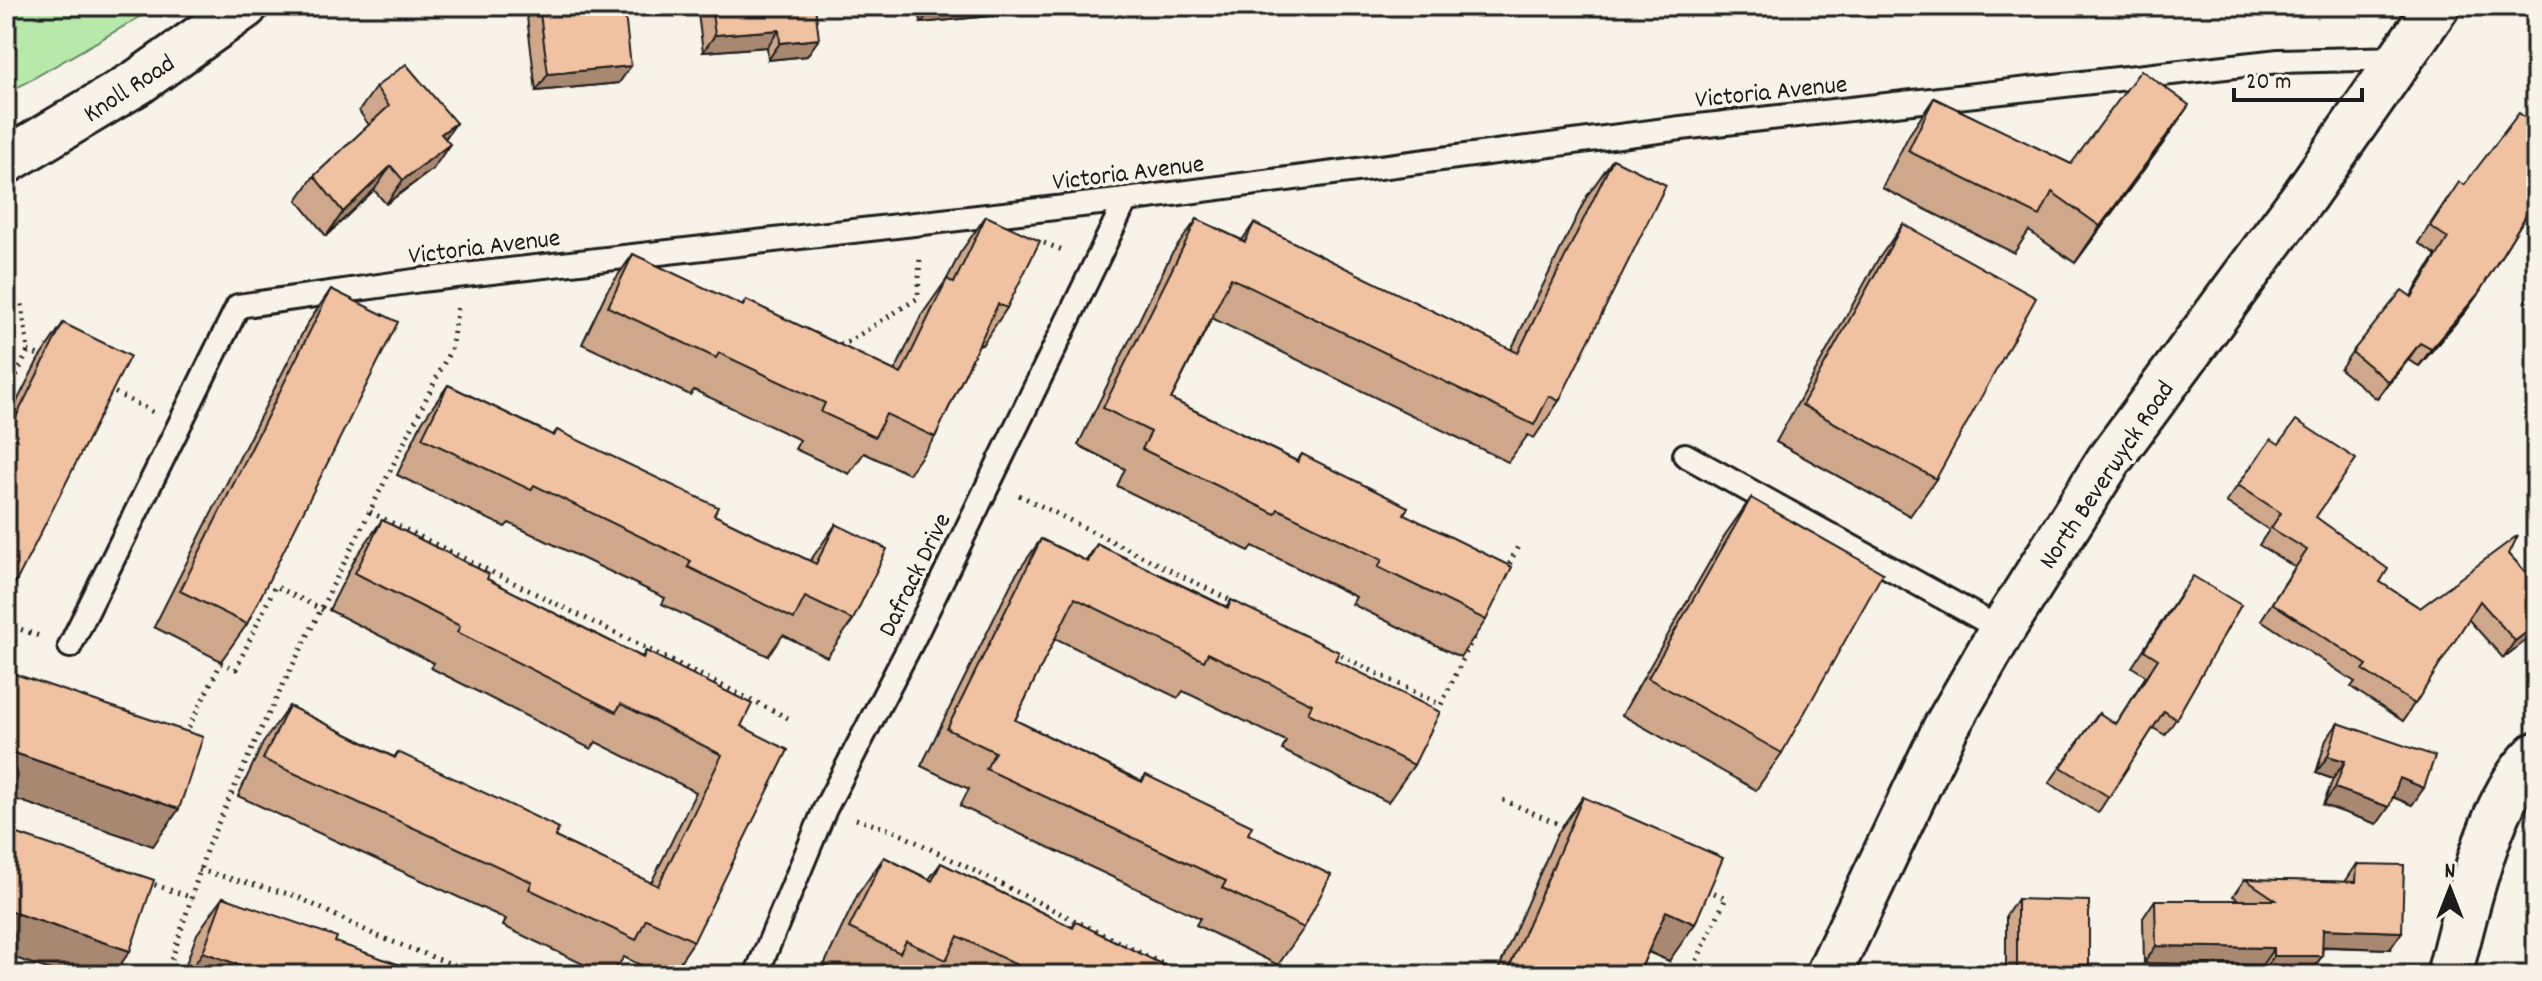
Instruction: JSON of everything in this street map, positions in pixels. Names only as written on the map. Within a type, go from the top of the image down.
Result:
[{"type":"street","name":"Knoll Road","points":[[6,161],[138,82],[245,6]]},
{"type":"street","name":"North Beverwyck Road","points":[[1828,975],[1945,729],[2002,630],[2109,460],[2403,58],[2437,6]]},
{"type":"street","points":[[2449,975],[2474,881],[2497,817],[2527,764],[2536,755]]},
{"type":"lane","name":"Victoria Avenue","points":[[70,646],[238,306],[421,280],[1126,200],[1681,128],[2247,64],[2403,58]]},
{"type":"lane","name":"Dafrack Drive","points":[[756,975],[825,809],[913,640],[1126,200]]},
{"type":"lane","points":[[1685,455],[2002,630]]},
{"type":"path","points":[[1028,244],[1043,243],[1096,262]]},
{"type":"path","points":[[829,341],[843,345],[918,298],[921,250]]},
{"type":"path","points":[[167,975],[193,898],[199,870],[260,731],[451,349],[459,296]]},
{"type":"path","points":[[6,397],[28,351],[22,304]]},
{"type":"path","points":[[28,351],[52,361]]},
{"type":"path","points":[[94,382],[179,425]]},
{"type":"path","points":[[990,481],[1244,607]]},
{"type":"path","points":[[370,512],[790,719]]},
{"type":"path","points":[[1499,584],[1519,544]]},
{"type":"path","points":[[182,740],[221,663],[236,669],[275,586],[323,610]]},
{"type":"path","points":[[1328,649],[1441,705],[1480,625]]},
{"type":"path","points":[[1503,800],[1573,830]]},
{"type":"path","points":[[825,809],[894,831],[1185,975]]},
{"type":"path","points":[[199,870],[296,896],[375,935],[480,975]]},
{"type":"path","points":[[135,878],[193,898]]},
{"type":"path","points":[[1690,975],[1726,898],[1698,886]]},
{"type":"green space","points":[[6,6],[159,6],[6,94]]},
{"type":"building","points":[[539,6],[624,6],[631,66],[548,74]]},
{"type":"building","points":[[711,6],[815,6],[819,39],[780,43],[779,30],[715,35]]},
{"type":"building","points":[[406,64],[456,123],[441,134],[450,144],[403,180],[391,166],[343,212],[314,176],[389,106],[376,87]]},
{"type":"building","points":[[2141,70],[2189,105],[2100,226],[2052,192],[2040,216],[1908,151],[1934,98],[2071,164]]},
{"type":"building","points":[[2519,113],[2536,126],[2536,199],[2478,294],[2431,349],[2420,343],[2389,382],[2352,352],[2402,290],[2412,297],[2448,238],[2430,226],[2459,182],[2464,185]]},
{"type":"building","points":[[1613,159],[1666,185],[1559,401],[1549,396],[1534,425],[1231,278],[1171,399],[1298,462],[1302,454],[1408,507],[1404,514],[1512,567],[1486,620],[1378,567],[1382,560],[1278,509],[1275,514],[1142,449],[1151,432],[1103,408],[1197,219],[1245,242],[1254,223],[1518,353]]},
{"type":"building","points":[[986,216],[1040,241],[1007,308],[998,304],[935,437],[886,414],[875,437],[821,412],[825,403],[719,353],[716,358],[608,307],[633,254],[743,306],[746,300],[901,374],[947,279],[954,283]]},
{"type":"building","points":[[1903,224],[2036,298],[1936,479],[1802,405]]},
{"type":"building","points":[[331,289],[398,322],[247,624],[180,591]]},
{"type":"building","points":[[63,323],[130,356],[16,582],[6,577],[6,437]]},
{"type":"building","points":[[448,385],[554,436],[557,430],[718,507],[714,515],[816,564],[836,524],[887,549],[853,620],[805,597],[794,619],[688,567],[691,561],[534,485],[531,490],[422,438]]},
{"type":"building","points":[[2296,420],[2356,459],[2316,517],[2388,569],[2380,582],[2420,608],[2518,535],[2509,554],[2530,577],[2536,572],[2536,625],[2515,641],[2480,601],[2415,704],[2363,670],[2367,665],[2272,603],[2307,550],[2271,528],[2281,513],[2238,485],[2271,439],[2279,444]]},
{"type":"building","points":[[1751,498],[1883,573],[1782,753],[1648,678]]},
{"type":"building","points":[[382,520],[489,574],[487,579],[643,658],[646,651],[752,704],[741,726],[788,750],[694,941],[646,919],[636,940],[529,889],[532,882],[263,759],[289,706],[395,758],[398,752],[559,828],[555,837],[658,886],[722,755],[621,704],[616,712],[457,632],[460,626],[355,573]]},
{"type":"building","points":[[1041,539],[1088,562],[1097,544],[1228,608],[1231,600],[1339,652],[1335,660],[1440,712],[1414,765],[1308,713],[1312,704],[1208,653],[1204,661],[1075,598],[1015,720],[1142,782],[1146,775],[1252,826],[1248,834],[1331,875],[1304,928],[1222,888],[1226,881],[986,769],[995,752],[947,729]]},
{"type":"building","points":[[2193,576],[2241,605],[2176,719],[2164,711],[2109,797],[2061,767],[2099,713],[2116,724],[2158,659],[2144,650]]},
{"type":"building","points":[[6,671],[203,737],[179,809],[6,750]]},
{"type":"building","points":[[2338,723],[2435,756],[2424,788],[2400,778],[2389,807],[2335,788],[2345,761],[2328,756]]},
{"type":"building","points":[[1583,797],[1723,858],[1695,924],[1666,911],[1638,975],[1506,975]]},
{"type":"building","points":[[6,830],[154,880],[130,951],[6,910]]},
{"type":"building","points":[[884,857],[932,881],[941,863],[1073,928],[1076,922],[1182,975],[1037,975],[958,936],[946,960],[906,941],[900,953],[849,928]]},
{"type":"building","points":[[2357,864],[2404,865],[2402,932],[2323,929],[2322,956],[2274,956],[2274,948],[2156,946],[2155,900],[2276,900],[2245,879],[2356,882]]},
{"type":"building","points":[[223,897],[337,937],[335,942],[428,975],[268,975],[203,952]]},
{"type":"building","points":[[2017,899],[2089,901],[2089,965],[2067,965],[2067,971],[2059,971],[2058,975],[2017,975]]}]
